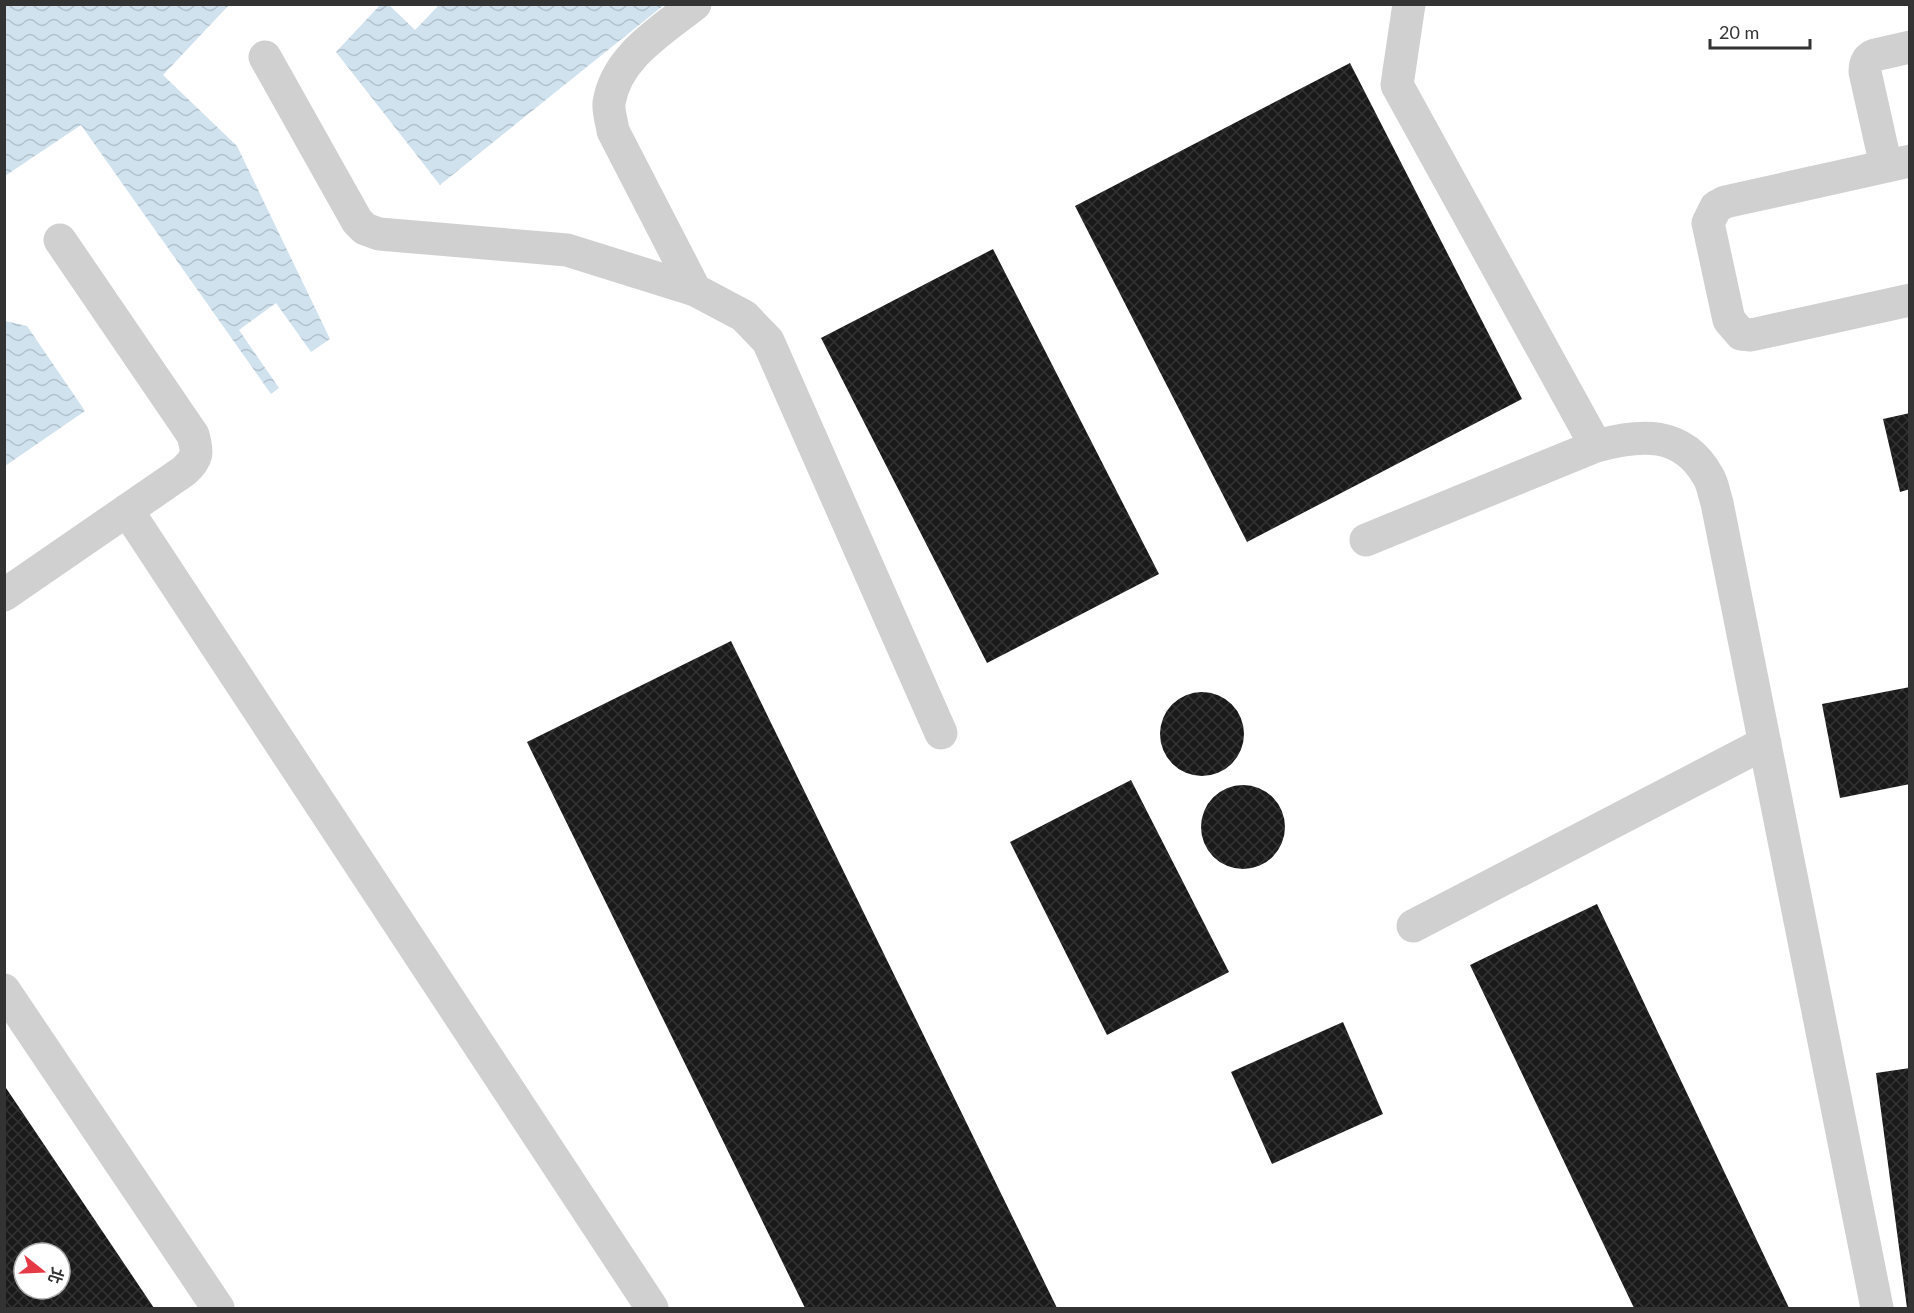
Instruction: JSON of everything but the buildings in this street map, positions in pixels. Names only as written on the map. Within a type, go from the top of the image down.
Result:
[{"type":"lane","points":[[695,4],[633,55],[619,73],[609,105],[613,131],[695,290]]},
{"type":"lane","points":[[1409,4],[1397,85],[1596,446]]},
{"type":"lane","points":[[1910,47],[1870,57],[1865,66],[1865,72],[1898,164],[1725,202],[1716,207],[1708,223],[1729,320],[1741,334],[1751,335],[1910,300]]},
{"type":"lane","points":[[265,57],[357,221],[365,229],[379,234],[567,250],[695,290],[744,316],[768,341],[941,733]]},
{"type":"lane","points":[[4,595],[184,471],[195,461],[196,448],[193,435],[60,240]]},
{"type":"lane","points":[[1366,540],[1596,446],[1623,439],[1656,438],[1683,447],[1698,460],[1709,478],[1717,503],[1878,1308]]},
{"type":"lane","points":[[127,510],[652,1308]]},
{"type":"lane","points":[[1413,926],[1765,743]]},
{"type":"lane","points":[[4,990],[218,1308]]},
{"type":"water","points":[[5,4],[229,5],[163,75],[237,146],[330,339],[311,352],[276,303],[239,330],[279,388],[271,394],[81,125],[5,176]]},
{"type":"water","points":[[381,4],[389,5],[415,30],[439,5],[664,5],[440,185],[336,52]]},
{"type":"water","points":[[5,321],[27,326],[85,411],[5,466]]}]
